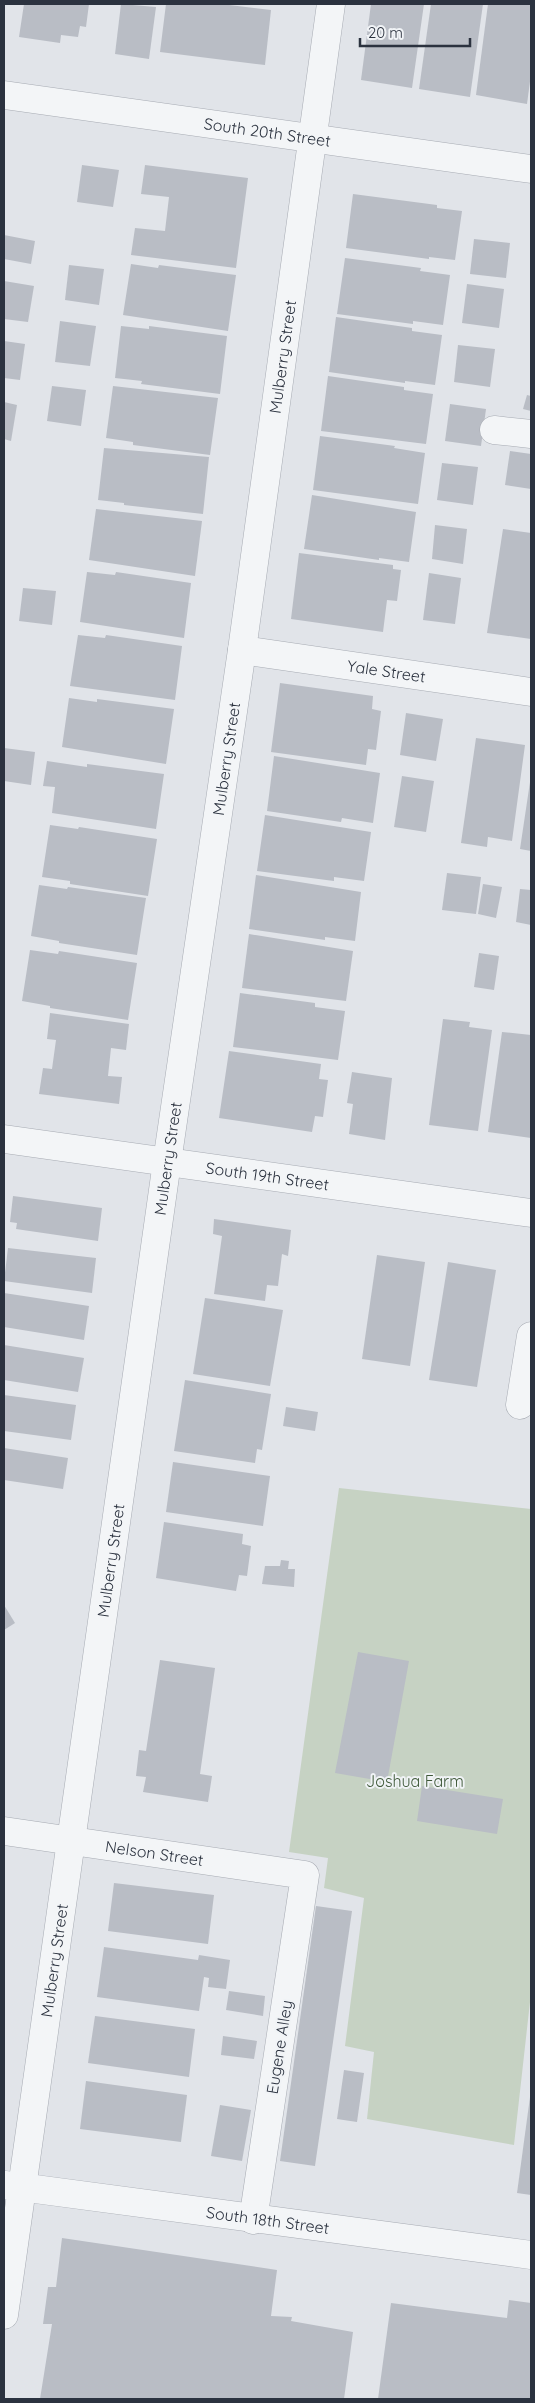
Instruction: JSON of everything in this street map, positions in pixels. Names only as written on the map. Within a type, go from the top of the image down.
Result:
[{"type":"street","name":"Mulberry Street","points":[[4,2315],[13,2186],[71,1840],[242,650],[331,4]]},
{"type":"street","name":"South 20th Street","points":[[4,95],[531,169]]},
{"type":"street","points":[[494,430],[531,434]]},
{"type":"street","name":"Yale Street","points":[[242,650],[531,692]]},
{"type":"street","name":"South 19th Street","points":[[4,1139],[531,1213]]},
{"type":"street","points":[[520,1405],[531,1336]]},
{"type":"street","name":"Nelson Street","points":[[4,1830],[305,1875]]},
{"type":"street","name":"Eugene Alley","points":[[253,2220],[305,1875]]},
{"type":"street","name":"South 18th Street","points":[[13,2186],[253,2220],[531,2255]]},
{"type":"green space","name":"Joshua Farm","points":[[339,1488],[531,1509],[531,1993],[514,2145],[367,2119],[374,2052],[345,2046],[364,1898],[324,1888],[328,1858],[289,1852]]},
{"type":"building","points":[[24,4],[89,4],[86,27],[80,26],[78,37],[61,35],[60,43],[19,37]]},
{"type":"building","points":[[121,4],[156,7],[149,59],[115,54]]},
{"type":"building","points":[[166,4],[221,4],[271,10],[265,65],[160,52]]},
{"type":"building","points":[[371,4],[424,4],[412,88],[361,80]]},
{"type":"building","points":[[431,4],[483,4],[470,97],[419,89]]},
{"type":"building","points":[[488,4],[531,4],[531,74],[527,104],[476,95]]},
{"type":"building","points":[[82,165],[119,170],[113,207],[77,202]]},
{"type":"building","points":[[145,165],[248,178],[236,268],[131,255],[135,228],[165,231],[169,197],[141,194]]},
{"type":"building","points":[[353,194],[437,205],[437,208],[462,211],[455,260],[429,257],[429,259],[346,248]]},
{"type":"building","points":[[4,235],[35,241],[31,264],[4,259]]},
{"type":"building","points":[[474,239],[510,243],[506,278],[470,274]]},
{"type":"building","points":[[345,258],[421,268],[420,271],[450,275],[443,325],[413,321],[413,324],[337,314]]},
{"type":"building","points":[[131,264],[158,268],[159,265],[236,275],[228,331],[123,315]]},
{"type":"building","points":[[69,265],[104,269],[99,305],[65,300]]},
{"type":"building","points":[[4,281],[34,286],[28,322],[4,319]]},
{"type":"building","points":[[467,284],[504,289],[499,328],[462,323]]},
{"type":"building","points":[[336,317],[412,328],[412,331],[442,335],[435,385],[405,381],[405,383],[329,372]]},
{"type":"building","points":[[60,321],[96,326],[90,366],[55,362]]},
{"type":"building","points":[[121,326],[149,329],[149,326],[227,336],[220,394],[141,384],[142,381],[115,378]]},
{"type":"building","points":[[4,341],[25,344],[20,380],[4,378]]},
{"type":"building","points":[[458,345],[495,349],[490,387],[454,382]]},
{"type":"building","points":[[328,376],[404,387],[404,390],[433,394],[426,444],[321,431]]},
{"type":"building","points":[[52,386],[86,390],[81,426],[47,421]]},
{"type":"building","points":[[113,386],[218,398],[210,455],[133,445],[133,442],[106,438]]},
{"type":"building","points":[[527,395],[531,396],[531,411],[523,409]]},
{"type":"building","points":[[4,402],[17,405],[11,441],[4,439]]},
{"type":"building","points":[[450,404],[486,409],[481,446],[445,441]]},
{"type":"building","points":[[320,436],[395,446],[394,448],[425,453],[418,504],[313,490]]},
{"type":"building","points":[[104,448],[209,457],[203,514],[124,505],[124,503],[98,500]]},
{"type":"building","points":[[510,451],[531,454],[531,489],[505,485]]},
{"type":"building","points":[[442,463],[478,467],[473,505],[437,500]]},
{"type":"building","points":[[312,495],[416,512],[409,562],[379,558],[379,560],[304,549]]},
{"type":"building","points":[[96,509],[202,521],[195,576],[89,560]]},
{"type":"building","points":[[435,525],[467,529],[463,564],[432,559]]},
{"type":"building","points":[[503,529],[531,533],[531,639],[487,633]]},
{"type":"building","points":[[299,553],[393,565],[393,569],[401,570],[397,601],[387,600],[383,632],[291,619]]},
{"type":"building","points":[[87,572],[115,575],[116,572],[191,583],[184,638],[80,622]]},
{"type":"building","points":[[429,573],[461,578],[455,624],[423,620]]},
{"type":"building","points":[[23,588],[56,591],[52,625],[19,621]]},
{"type":"building","points":[[78,635],[105,638],[106,635],[182,646],[175,700],[70,686]]},
{"type":"building","points":[[280,683],[373,696],[372,709],[381,711],[376,750],[368,749],[366,765],[271,752]]},
{"type":"building","points":[[69,698],[97,702],[97,699],[174,709],[166,764],[62,747]]},
{"type":"building","points":[[406,713],[443,719],[436,761],[400,755]]},
{"type":"building","points":[[476,738],[525,745],[512,841],[488,837],[487,847],[461,843]]},
{"type":"building","points":[[4,748],[35,752],[31,785],[4,781]]},
{"type":"building","points":[[274,756],[380,773],[373,823],[342,818],[341,822],[267,811]]},
{"type":"building","points":[[47,761],[87,767],[87,764],[164,774],[156,829],[52,813],[55,787],[43,786]]},
{"type":"building","points":[[402,776],[434,781],[426,832],[394,827]]},
{"type":"building","points":[[531,782],[531,851],[520,849]]},
{"type":"building","points":[[265,815],[371,832],[364,881],[334,877],[334,881],[257,871]]},
{"type":"building","points":[[50,825],[78,829],[79,827],[157,839],[148,896],[70,884],[70,881],[42,877]]},
{"type":"building","points":[[447,873],[481,877],[476,914],[442,910]]},
{"type":"building","points":[[256,875],[361,892],[355,941],[325,937],[325,940],[249,929]]},
{"type":"building","points":[[483,884],[502,887],[496,918],[478,914]]},
{"type":"building","points":[[39,885],[67,889],[68,887],[146,898],[137,955],[59,943],[59,941],[31,936]]},
{"type":"building","points":[[520,889],[531,890],[531,925],[516,922]]},
{"type":"building","points":[[249,934],[353,951],[346,1001],[242,988]]},
{"type":"building","points":[[30,950],[58,954],[59,951],[137,963],[128,1020],[50,1008],[50,1006],[22,1001]]},
{"type":"building","points":[[479,953],[499,956],[494,990],[474,987]]},
{"type":"building","points":[[240,993],[315,1003],[315,1007],[345,1011],[338,1060],[233,1047]]},
{"type":"building","points":[[50,1013],[129,1024],[126,1050],[111,1048],[108,1076],[122,1077],[119,1104],[39,1094],[43,1068],[52,1069],[56,1040],[47,1039]]},
{"type":"building","points":[[443,1019],[470,1022],[469,1027],[492,1030],[478,1131],[429,1125]]},
{"type":"building","points":[[502,1032],[531,1035],[531,1138],[488,1132]]},
{"type":"building","points":[[229,1051],[321,1064],[319,1079],[328,1080],[323,1117],[315,1116],[312,1132],[219,1118]]},
{"type":"building","points":[[352,1072],[392,1078],[385,1140],[349,1134],[353,1104],[347,1103]]},
{"type":"building","points":[[13,1196],[102,1208],[98,1241],[16,1229],[17,1223],[10,1222]]},
{"type":"building","points":[[214,1219],[291,1230],[288,1256],[282,1254],[278,1286],[267,1285],[265,1301],[214,1294],[222,1236],[213,1234]]},
{"type":"building","points":[[8,1248],[96,1258],[92,1293],[4,1281]]},
{"type":"building","points":[[377,1255],[425,1262],[410,1366],[362,1359]]},
{"type":"building","points":[[448,1262],[496,1270],[477,1387],[429,1380]]},
{"type":"building","points":[[4,1293],[89,1306],[84,1340],[4,1327]]},
{"type":"building","points":[[205,1298],[283,1310],[270,1386],[193,1374]]},
{"type":"building","points":[[4,1345],[84,1358],[78,1392],[4,1380]]},
{"type":"building","points":[[185,1380],[271,1394],[262,1450],[257,1449],[255,1463],[174,1451]]},
{"type":"building","points":[[4,1395],[76,1405],[71,1440],[4,1431]]},
{"type":"building","points":[[286,1407],[318,1412],[315,1431],[283,1426]]},
{"type":"building","points":[[4,1448],[68,1458],[63,1489],[4,1480]]},
{"type":"building","points":[[173,1462],[270,1476],[263,1526],[166,1512]]},
{"type":"building","points":[[164,1522],[243,1534],[242,1544],[251,1546],[247,1576],[239,1575],[236,1591],[156,1578]]},
{"type":"building","points":[[281,1560],[289,1561],[288,1569],[295,1569],[294,1587],[262,1584],[265,1566],[280,1566]]},
{"type":"building","points":[[4,1605],[15,1623],[4,1630]]},
{"type":"building","points":[[358,1652],[409,1661],[387,1782],[335,1773]]},
{"type":"building","points":[[160,1660],[215,1668],[200,1774],[212,1776],[208,1802],[143,1792],[146,1777],[136,1776],[139,1750],[146,1751]]},
{"type":"building","points":[[422,1786],[503,1799],[497,1834],[417,1821]]},
{"type":"building","points":[[114,1883],[214,1895],[208,1944],[108,1931]]},
{"type":"building","points":[[316,1906],[352,1911],[315,2166],[280,2161]]},
{"type":"building","points":[[104,1947],[198,1960],[199,1955],[230,1960],[226,1989],[208,1987],[209,1978],[204,1977],[199,2011],[97,1997]]},
{"type":"building","points":[[229,1991],[265,1996],[263,2016],[226,2010]]},
{"type":"building","points":[[95,2016],[195,2029],[189,2077],[88,2063]]},
{"type":"building","points":[[223,2036],[257,2041],[254,2059],[221,2055]]},
{"type":"building","points":[[344,2070],[364,2073],[357,2122],[337,2119]]},
{"type":"building","points":[[86,2081],[187,2095],[181,2142],[80,2129]]},
{"type":"building","points":[[531,2097],[531,2195],[517,2193]]},
{"type":"building","points":[[220,2105],[251,2110],[242,2161],[211,2156]]},
{"type":"building","points":[[62,2238],[277,2270],[271,2316],[292,2317],[291,2321],[353,2332],[344,2399],[40,2399],[52,2324],[43,2324],[48,2287],[56,2287]]},
{"type":"building","points":[[509,2300],[531,2303],[531,2399],[378,2399],[391,2303],[507,2318]]}]
